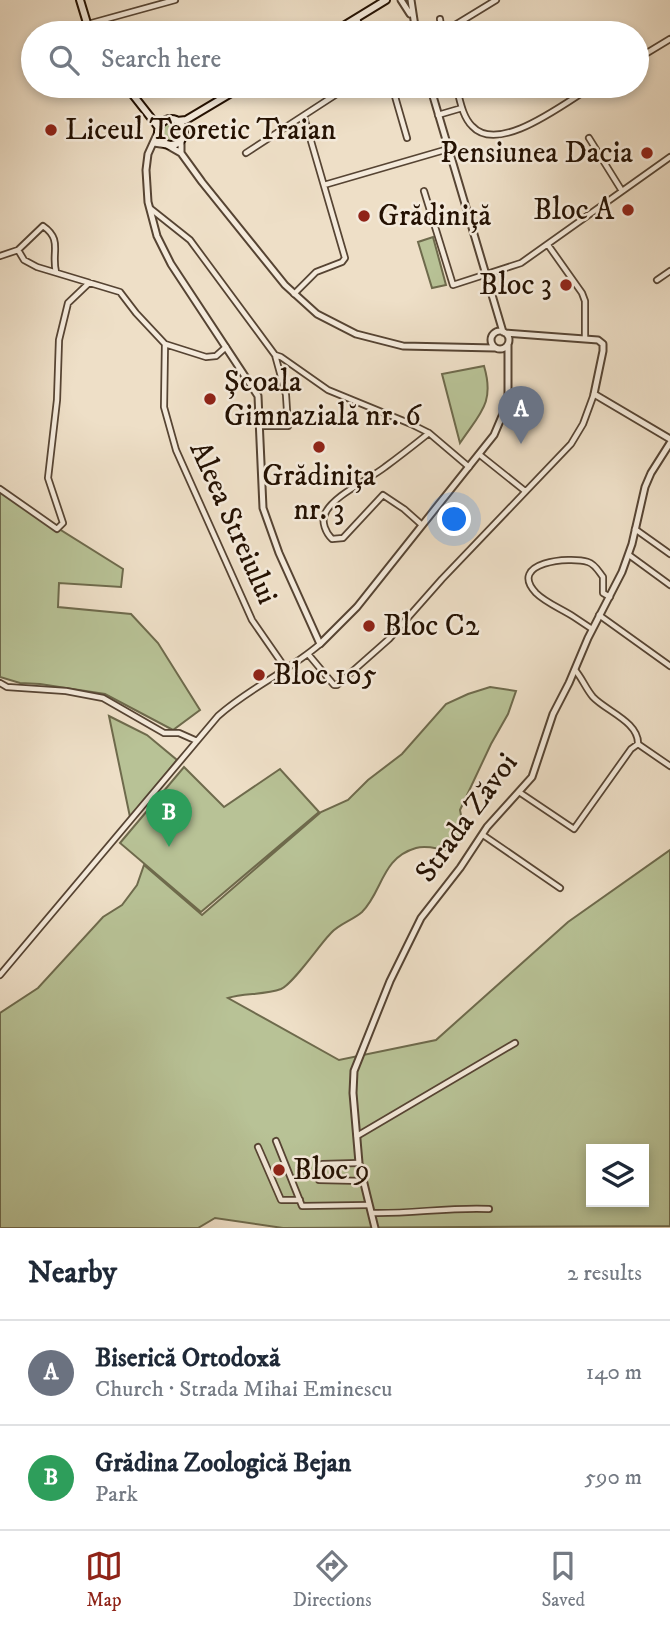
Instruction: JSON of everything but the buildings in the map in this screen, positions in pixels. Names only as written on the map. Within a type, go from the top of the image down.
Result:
[{"type":"main road","points":[[80,0],[86,21]]},
{"type":"main road","points":[[352,21],[386,0]]},
{"type":"main road","points":[[135,98],[150,116],[160,139],[167,145],[174,145],[181,140],[186,120]]},
{"type":"main road","points":[[150,116],[186,120],[223,98]]},
{"type":"main road","points":[[158,130],[167,120]]},
{"type":"main road","points":[[177,121],[183,130]]},
{"type":"street","points":[[101,21],[175,0]]},
{"type":"street","points":[[401,0],[412,17]]},
{"type":"street","points":[[411,0],[413,21]]},
{"type":"street","points":[[462,21],[496,0]]},
{"type":"street","points":[[649,52],[670,39]]},
{"type":"street","points":[[246,153],[332,98]]},
{"type":"street","points":[[395,98],[407,138]]},
{"type":"street","points":[[0,975],[197,741],[233,703],[308,654],[357,607],[494,435],[505,412],[509,392],[509,343],[497,317],[433,98]]},
{"type":"street","points":[[459,98],[466,119],[476,130],[488,135],[509,134],[572,98]]},
{"type":"street","points":[[438,115],[462,108]]},
{"type":"street","points":[[294,295],[316,272],[342,262],[345,258],[304,117]]},
{"type":"street","points":[[158,130],[148,154],[146,170],[149,208],[157,236],[171,264],[258,396],[263,508],[279,554],[320,644]]},
{"type":"street","points":[[589,138],[622,191]]},
{"type":"street","points":[[181,140],[181,153]]},
{"type":"street","points":[[154,143],[167,145],[181,153],[294,295],[323,317],[367,338],[424,348],[505,348],[524,336]]},
{"type":"street","points":[[324,185],[448,149]]},
{"type":"street","points":[[424,191],[453,285],[513,267],[670,157]]},
{"type":"street","points":[[149,208],[190,240],[275,355],[286,395],[288,426],[261,426]]},
{"type":"street","points":[[0,256],[18,250],[43,226],[54,237],[56,245],[53,260],[56,272]]},
{"type":"street","points":[[548,245],[582,293],[585,338]]},
{"type":"street","points":[[18,250],[28,263],[120,292],[165,344],[177,350],[211,358],[227,346]]},
{"type":"street","points":[[657,280],[670,271]]},
{"type":"street","points":[[0,489],[58,529],[63,523],[48,478],[57,400],[59,340],[68,303],[89,283]]},
{"type":"street","points":[[497,317],[492,343],[508,362]]},
{"type":"street","points":[[308,654],[334,685],[341,683],[389,639],[442,579],[571,444],[583,424],[594,394],[603,344],[598,340],[524,336],[504,332],[493,335],[476,346]]},
{"type":"street","name":"Aleea Streiului","points":[[165,344],[164,407],[176,450],[252,620],[286,669]]},
{"type":"street","points":[[275,355],[328,390],[429,433],[469,467]]},
{"type":"street","points":[[594,394],[670,441]]},
{"type":"street","points":[[422,525],[383,495],[343,538],[331,539],[323,518],[327,509],[338,499],[429,433]]},
{"type":"street","name":"Strada Zăvoi","points":[[375,1228],[359,1163],[353,1093],[354,1071],[390,981],[421,918],[483,835],[532,776],[547,729],[629,555],[645,487],[670,441]]},
{"type":"street","points":[[480,455],[525,491]]},
{"type":"street","points":[[635,528],[670,554]]},
{"type":"street","points":[[629,555],[670,585]]},
{"type":"street","points":[[592,629],[537,594],[530,581],[531,572],[537,566],[552,562],[589,562],[603,578],[603,593],[610,597]]},
{"type":"street","points":[[599,615],[670,666]]},
{"type":"street","points":[[575,670],[596,700],[629,724],[638,738],[638,744]]},
{"type":"street","points":[[1,684],[17,689],[66,691],[103,698],[164,733],[179,733],[197,741]]},
{"type":"street","points":[[638,744],[670,766]]},
{"type":"street","points":[[519,792],[574,829],[631,749],[638,744]]},
{"type":"street","points":[[483,835],[560,888]]},
{"type":"street","points":[[357,1136],[515,1043]]},
{"type":"street","points":[[276,1141],[302,1206],[369,1205]]},
{"type":"street","points":[[258,1147],[281,1200],[300,1200]]},
{"type":"street","points":[[359,1163],[322,1164],[318,1166],[319,1180],[363,1181]]},
{"type":"street","points":[[372,1213],[489,1209]]},
{"type":"green space","points":[[171,123],[177,126],[180,132],[177,138],[171,141],[165,138],[162,132],[165,126]]},
{"type":"green space","points":[[433,237],[446,285],[432,288],[418,242]]},
{"type":"green space","points":[[484,366],[487,399],[460,443],[442,374]]},
{"type":"green space","points":[[0,492],[123,569],[121,587],[59,583],[58,607],[131,614],[158,643],[200,710],[173,730],[105,694],[20,683],[0,677]]},
{"type":"green space","points":[[490,687],[516,691],[508,714],[460,810],[465,836],[453,850],[421,847],[396,859],[369,904],[362,912],[331,933],[286,986],[275,991],[228,998],[339,1060],[436,1040],[568,922],[670,850],[670,1226],[283,1228],[215,1218],[198,1228],[0,1228],[0,1013],[38,988],[103,917],[122,905],[137,885],[144,865],[202,915],[321,812],[348,800],[368,780],[402,754],[446,704]]},
{"type":"green space","points":[[109,716],[147,735],[177,760],[130,817]]},
{"type":"green space","points":[[184,767],[224,807],[280,769],[319,812],[201,912],[120,843]]},
{"type":"place","name":"Liceul Teoretic Traian","points":[[51,130]]},
{"type":"place","name":"Pensiunea Dacia","points":[[647,153]]},
{"type":"place","name":"Bloc A","points":[[628,210]]},
{"type":"place","name":"Grădiniță","points":[[364,216]]},
{"type":"place","name":"Bloc 3","points":[[566,285]]},
{"type":"place","name":"Școala Gimnazială nr. 6","points":[[210,399]]},
{"type":"place","name":"Biserică Ortodoxă","points":[[521,444]]},
{"type":"place","name":"Grădinița nr. 3","points":[[319,447]]},
{"type":"place","name":"Bloc C2","points":[[369,626]]},
{"type":"place","name":"Bloc 105","points":[[259,675]]},
{"type":"place","name":"Grădina Zoologică Bejan","points":[[169,847]]},
{"type":"place","name":"Bloc 9","points":[[279,1170]]}]
